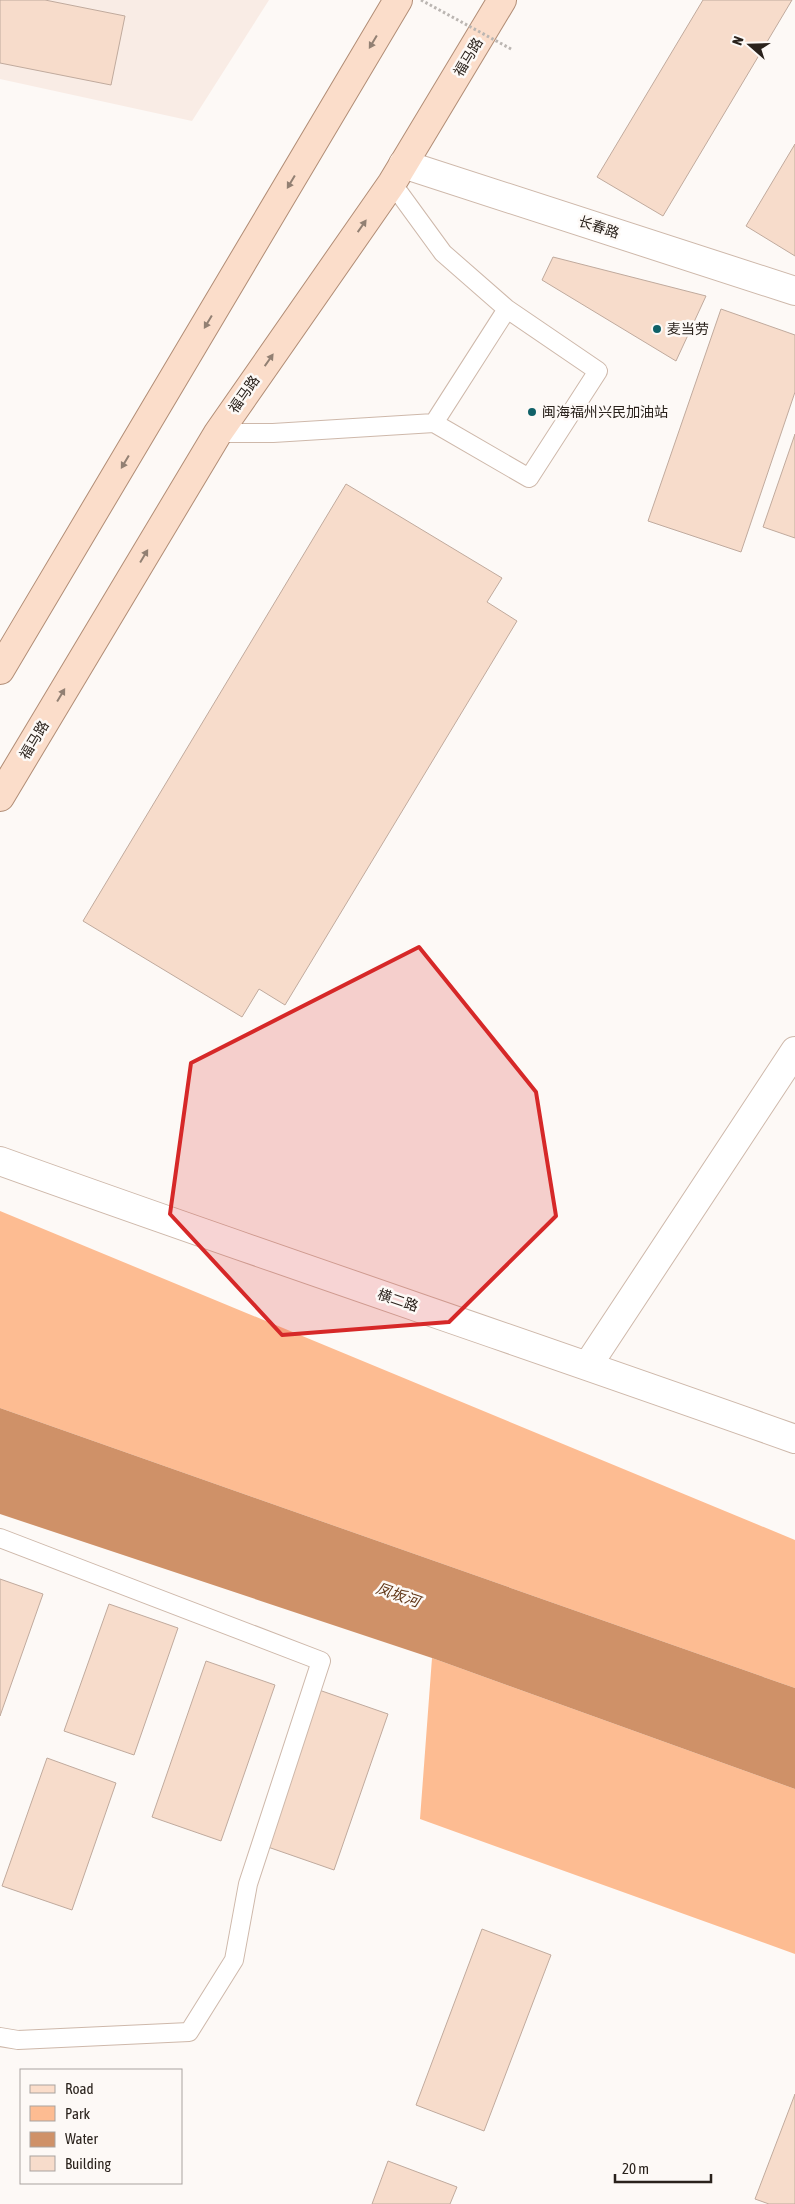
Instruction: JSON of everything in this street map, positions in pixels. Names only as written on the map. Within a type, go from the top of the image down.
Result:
[{"type":"main road","points":[[0,670],[398,0]]},
{"type":"main road","name":"福马路","points":[[0,797],[218,432],[398,174],[502,0]]},
{"type":"street","name":"长春路","points":[[398,174],[795,291]]},
{"type":"street","points":[[588,1365],[795,1051]]},
{"type":"street","name":"横二路","points":[[0,1161],[150,1215],[588,1365],[795,1439]]},
{"type":"lane","points":[[218,432],[273,433],[434,423],[529,478],[598,371],[507,309],[442,253],[398,174]]},
{"type":"lane","points":[[434,423],[507,309]]},
{"type":"lane","points":[[0,1538],[320,1661],[248,1884],[234,1960],[189,2032],[18,2040],[0,2037]]},
{"type":"path","points":[[421,0],[513,50]]},
{"type":"highlighted area","points":[[419,947],[536,1092],[556,1216],[449,1322],[282,1335],[170,1214],[191,1063]]},
{"type":"shaded area","points":[[0,0],[269,0],[192,121],[0,79]]},
{"type":"green space","points":[[0,1211],[795,1540],[795,1688],[0,1408]]},
{"type":"green space","points":[[432,1658],[795,1789],[795,1954],[420,1819]]},
{"type":"water","name":"凤坂河","points":[[0,1408],[795,1688],[795,1789],[432,1658],[0,1514]]},
{"type":"building","points":[[0,0],[45,0],[125,16],[111,85],[0,63]]},
{"type":"building","points":[[703,0],[792,0],[663,216],[597,177]]},
{"type":"building","points":[[795,144],[795,256],[746,226]]},
{"type":"building","name":"麦当劳","points":[[553,257],[706,296],[676,361],[542,280]]},
{"type":"building","points":[[721,309],[795,335],[795,392],[741,552],[648,521]]},
{"type":"building","points":[[795,434],[795,538],[763,527]]},
{"type":"building","points":[[346,484],[502,578],[487,602],[517,621],[285,1005],[259,989],[242,1017],[83,921]]},
{"type":"building","points":[[0,1579],[43,1594],[0,1716]]},
{"type":"building","points":[[109,1604],[178,1628],[134,1755],[64,1731]]},
{"type":"building","points":[[206,1661],[275,1685],[221,1841],[152,1817]]},
{"type":"building","points":[[319,1690],[388,1714],[334,1870],[265,1846]]},
{"type":"building","points":[[47,1758],[116,1783],[72,1910],[2,1886]]},
{"type":"building","points":[[482,1929],[551,1955],[484,2131],[416,2105]]},
{"type":"building","points":[[795,2094],[795,2204],[769,2204],[755,2199]]},
{"type":"building","points":[[388,2161],[457,2187],[450,2204],[372,2204]]},
{"type":"place","name":"麦当劳","points":[[657,329]]},
{"type":"place","name":"闽海福州兴民加油站","points":[[532,412]]}]
